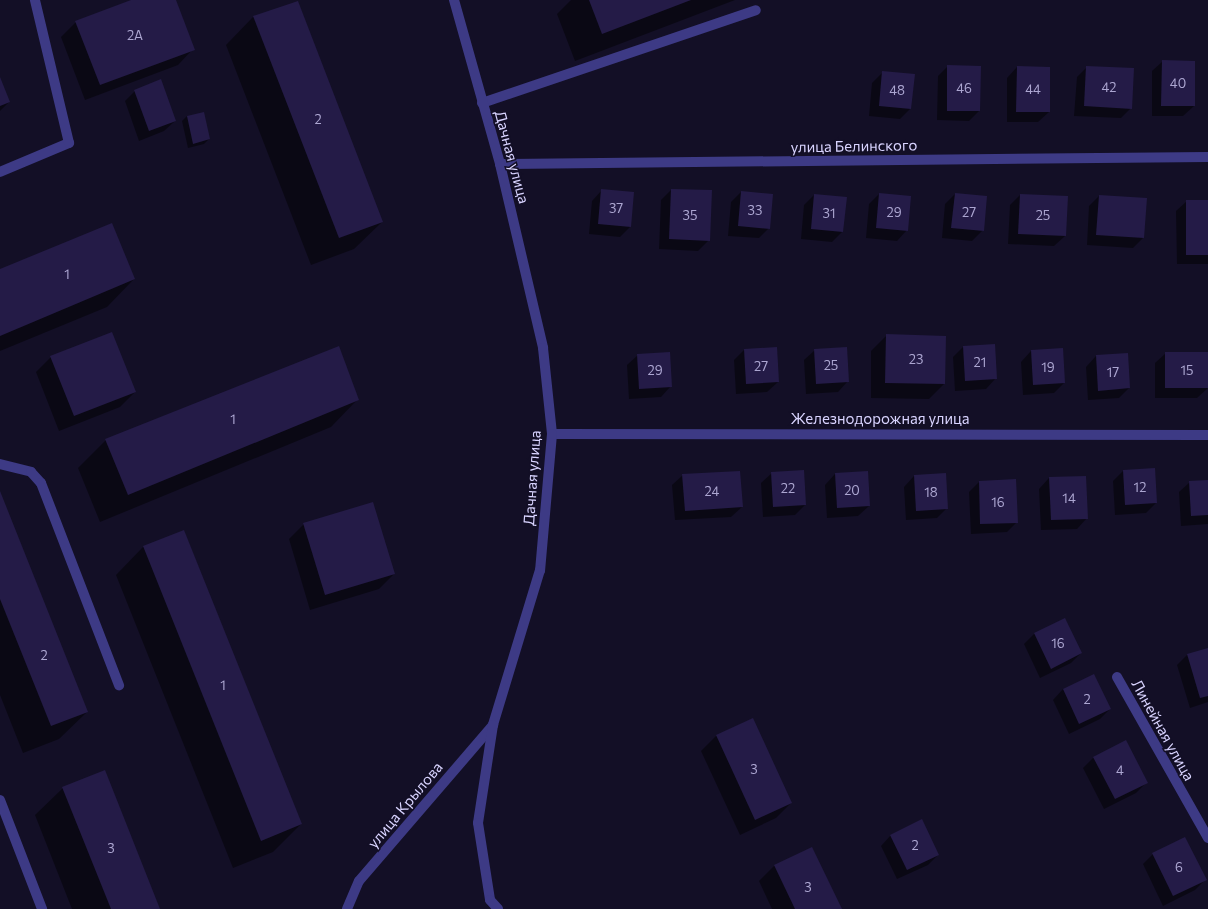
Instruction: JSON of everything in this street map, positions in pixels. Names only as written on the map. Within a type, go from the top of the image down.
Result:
[{"type":"street","points":[[0,172],[69,144],[35,0]]},
{"type":"street","name":"Дачная улица","points":[[454,0],[500,164],[544,348],[552,434],[540,570],[492,725],[478,823],[490,900],[498,909]]},
{"type":"street","points":[[482,103],[756,10]]},
{"type":"street","name":"улица Белинского","points":[[500,164],[1208,157]]},
{"type":"street","name":"Железнодорожная улица","points":[[552,434],[1208,435]]},
{"type":"street","points":[[0,464],[31,472],[41,483],[119,685]]},
{"type":"street","name":"Линейная улица","points":[[1117,677],[1208,838]]},
{"type":"street","name":"улица Крылова","points":[[347,909],[359,882],[492,725]]},
{"type":"street","points":[[0,800],[42,909]]},
{"type":"building","points":[[131,0],[176,0],[195,50],[100,85],[75,21]]},
{"type":"building","points":[[589,0],[691,0],[602,34]]},
{"type":"building","points":[[298,1],[383,222],[339,238],[253,16]]},
{"type":"building","points":[[1162,60],[1195,61],[1195,106],[1161,106]]},
{"type":"building","points":[[947,65],[981,66],[980,111],[947,111]]},
{"type":"building","points":[[1017,66],[1050,67],[1050,112],[1016,112]]},
{"type":"building","points":[[1086,66],[1134,68],[1132,109],[1084,106]]},
{"type":"building","points":[[882,71],[915,74],[911,109],[879,106]]},
{"type":"building","points":[[0,77],[10,102],[0,106]]},
{"type":"building","points":[[161,79],[176,121],[149,131],[134,90]]},
{"type":"building","points":[[204,112],[210,139],[193,144],[187,116]]},
{"type":"building","points":[[601,189],[634,192],[631,227],[598,224]]},
{"type":"building","points":[[671,189],[712,190],[710,241],[669,239]]},
{"type":"building","points":[[741,191],[773,194],[770,229],[738,226]]},
{"type":"building","points":[[879,193],[911,196],[908,231],[876,228]]},
{"type":"building","points":[[955,193],[987,196],[984,231],[951,228]]},
{"type":"building","points":[[814,194],[847,197],[843,232],[811,229]]},
{"type":"building","points":[[1020,194],[1068,196],[1066,236],[1018,234]]},
{"type":"building","points":[[1099,195],[1147,198],[1144,238],[1096,235]]},
{"type":"building","points":[[1186,200],[1208,200],[1208,255],[1186,255]]},
{"type":"building","points":[[112,223],[135,279],[0,336],[0,269]]},
{"type":"building","points":[[112,332],[136,392],[74,416],[50,356]]},
{"type":"building","points":[[886,334],[946,336],[945,384],[885,383]]},
{"type":"building","points":[[995,344],[997,379],[965,381],[963,346]]},
{"type":"building","points":[[339,346],[359,400],[128,495],[105,439]]},
{"type":"building","points":[[777,347],[779,382],[746,384],[744,349]]},
{"type":"building","points":[[847,347],[849,382],[816,384],[814,349]]},
{"type":"building","points":[[1063,348],[1065,383],[1033,385],[1031,350]]},
{"type":"building","points":[[670,352],[672,387],[639,389],[637,354]]},
{"type":"building","points":[[1165,352],[1208,352],[1208,388],[1165,388]]},
{"type":"building","points":[[1128,353],[1130,388],[1098,391],[1096,355]]},
{"type":"building","points":[[1155,468],[1157,503],[1125,505],[1123,470]]},
{"type":"building","points":[[804,470],[806,505],[773,507],[771,472]]},
{"type":"building","points":[[740,471],[743,507],[685,511],[682,474]]},
{"type":"building","points":[[868,471],[870,506],[837,508],[835,473]]},
{"type":"building","points":[[946,473],[948,509],[916,511],[914,475]]},
{"type":"building","points":[[1086,476],[1088,519],[1051,520],[1049,477]]},
{"type":"building","points":[[1016,479],[1018,523],[980,524],[979,481]]},
{"type":"building","points":[[1208,480],[1208,515],[1191,516],[1189,481]]},
{"type":"building","points":[[0,491],[88,712],[51,726],[0,599]]},
{"type":"building","points":[[373,502],[395,574],[325,595],[303,523]]},
{"type":"building","points":[[184,530],[302,824],[261,841],[143,546]]},
{"type":"building","points":[[1065,618],[1082,653],[1051,669],[1034,633]]},
{"type":"building","points":[[1208,648],[1208,696],[1200,698],[1187,654]]},
{"type":"building","points":[[1094,674],[1111,709],[1079,724],[1063,689]]},
{"type":"building","points":[[753,718],[792,803],[755,820],[716,735]]},
{"type":"building","points":[[1126,740],[1148,783],[1115,799],[1093,757]]},
{"type":"building","points":[[105,770],[160,909],[111,909],[62,787]]},
{"type":"building","points":[[922,819],[939,855],[907,870],[890,835]]},
{"type":"building","points":[[1185,837],[1207,880],[1173,896],[1152,853]]},
{"type":"building","points":[[812,847],[842,909],[795,909],[774,865]]}]
